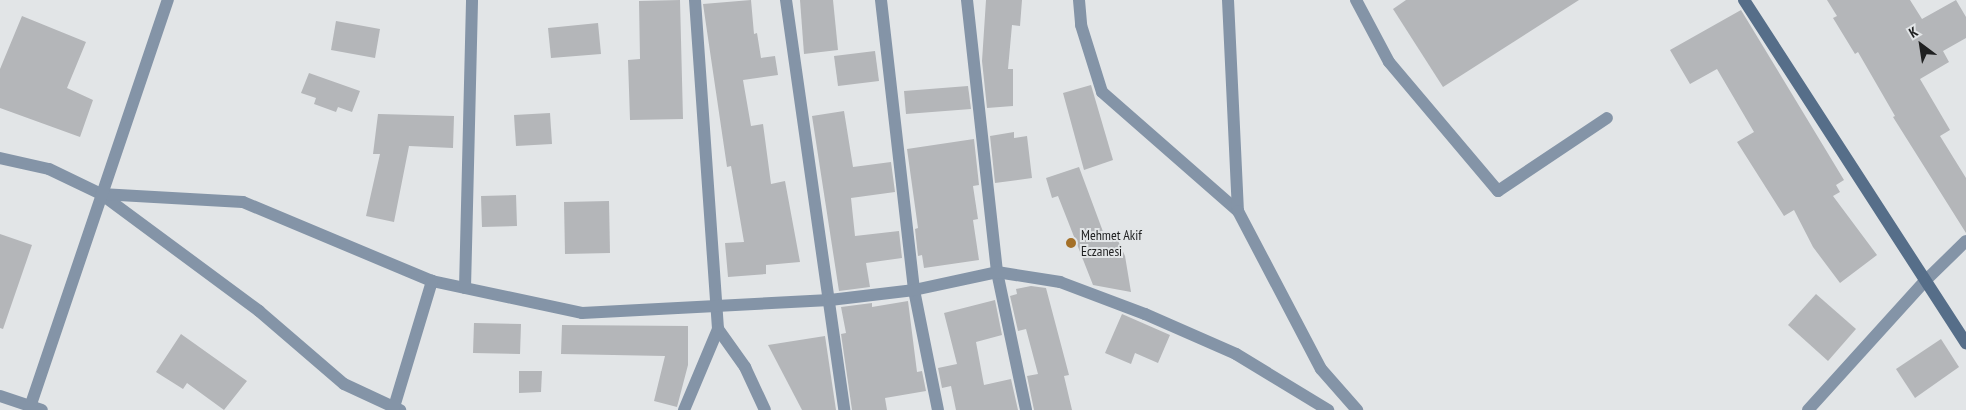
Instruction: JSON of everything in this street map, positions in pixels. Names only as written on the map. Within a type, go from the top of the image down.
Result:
[{"type":"street","points":[[0,396],[34,409],[102,194],[168,0]]},
{"type":"street","points":[[465,288],[472,0]]},
{"type":"street","points":[[695,0],[718,329],[745,367],[765,410]]},
{"type":"street","points":[[786,0],[830,300],[844,410]]},
{"type":"street","points":[[881,0],[914,290],[938,410]]},
{"type":"street","points":[[967,0],[997,272],[1026,410]]},
{"type":"street","points":[[1079,0],[1081,25],[1102,92],[1238,211],[1320,369],[1357,410]]},
{"type":"street","points":[[1228,0],[1238,211]]},
{"type":"street","points":[[1356,0],[1389,62],[1498,191],[1607,118]]},
{"type":"street","points":[[1744,0],[1966,343]]},
{"type":"street","points":[[0,158],[49,169],[102,194],[259,310],[344,384],[397,409],[432,282]]},
{"type":"street","points":[[102,194],[243,202],[432,282],[582,313],[715,304],[830,300],[914,290],[997,272],[1060,282],[1145,314],[1236,354],[1328,410]]},
{"type":"street","points":[[1808,410],[1926,280],[1966,241]]},
{"type":"street","points":[[684,410],[718,329]]},
{"type":"building","points":[[680,0],[683,119],[630,120],[628,60],[640,59],[639,1]]},
{"type":"building","points":[[751,0],[754,34],[757,33],[761,58],[775,56],[778,75],[743,80],[751,126],[763,124],[771,184],[785,181],[800,262],[766,265],[766,274],[728,277],[725,243],[744,242],[731,166],[727,167],[703,4]]},
{"type":"building","points":[[800,0],[833,0],[838,50],[804,54]]},
{"type":"building","points":[[986,0],[1022,0],[1020,26],[1012,25],[1008,69],[1013,69],[1013,106],[987,108],[982,61]]},
{"type":"building","points":[[1406,0],[1579,0],[1443,87],[1393,9]]},
{"type":"building","points":[[1827,0],[1910,0],[1922,19],[1956,0],[1966,17],[1966,38],[1943,51],[1949,62],[1920,79],[1950,130],[1940,136],[1966,178],[1966,233],[1893,117],[1895,116],[1858,52],[1855,54],[1833,18],[1837,16]]},
{"type":"building","points":[[1741,10],[1844,180],[1836,185],[1840,192],[1833,196],[1877,255],[1840,283],[1813,247],[1794,210],[1784,216],[1737,142],[1754,132],[1717,69],[1690,84],[1670,50]]},
{"type":"building","points":[[22,16],[86,42],[67,88],[93,100],[80,137],[0,108],[0,69]]},
{"type":"building","points":[[336,21],[380,29],[375,58],[331,50]]},
{"type":"building","points":[[598,23],[601,54],[551,58],[548,28]]},
{"type":"building","points":[[875,51],[879,81],[838,86],[834,56]]},
{"type":"building","points":[[309,73],[360,91],[352,112],[338,107],[336,112],[314,104],[316,98],[301,93]]},
{"type":"building","points":[[1091,85],[1113,160],[1084,170],[1063,93]]},
{"type":"building","points":[[968,86],[971,109],[906,114],[904,91]]},
{"type":"building","points":[[844,111],[853,167],[891,162],[895,192],[851,198],[855,236],[899,231],[902,258],[866,263],[870,287],[839,291],[812,116]]},
{"type":"building","points":[[550,113],[552,144],[516,146],[514,115]]},
{"type":"building","points":[[378,114],[454,116],[453,148],[409,146],[394,222],[366,216],[380,154],[373,154]]},
{"type":"building","points":[[1014,132],[1014,138],[1027,136],[1032,178],[995,183],[990,136]]},
{"type":"building","points":[[974,139],[979,185],[973,186],[978,219],[973,220],[979,260],[924,268],[922,255],[918,256],[915,229],[918,228],[907,149]]},
{"type":"building","points":[[1079,167],[1105,237],[1114,232],[1125,256],[1131,292],[1093,285],[1058,196],[1052,198],[1046,178]]},
{"type":"building","points":[[516,195],[517,226],[482,227],[481,196]]},
{"type":"building","points":[[609,201],[610,253],[565,254],[564,202]]},
{"type":"building","points":[[0,234],[32,245],[3,329],[0,328]]},
{"type":"building","points":[[1031,286],[1046,288],[1069,375],[1064,376],[1072,410],[1034,410],[1027,376],[1038,374],[1026,329],[1018,331],[1010,296],[1017,294],[1016,289]]},
{"type":"building","points":[[1816,294],[1856,329],[1828,361],[1788,325]]},
{"type":"building","points":[[995,300],[1002,335],[976,342],[984,385],[1011,379],[1018,410],[956,410],[951,386],[942,388],[938,368],[957,364],[944,313]]},
{"type":"building","points":[[908,301],[917,372],[922,371],[926,391],[885,398],[887,410],[852,410],[841,334],[846,333],[841,307],[872,303],[872,307]]},
{"type":"building","points":[[1122,314],[1170,335],[1158,363],[1135,353],[1131,364],[1105,353]]},
{"type":"building","points":[[474,323],[521,324],[520,354],[473,353]]},
{"type":"building","points":[[562,325],[688,326],[688,365],[677,407],[654,401],[665,356],[561,354]]},
{"type":"building","points":[[181,334],[247,381],[224,410],[187,383],[183,389],[156,372]]},
{"type":"building","points":[[825,336],[836,410],[802,410],[768,345]]},
{"type":"building","points":[[1941,339],[1959,367],[1915,398],[1896,369]]},
{"type":"building","points":[[519,371],[542,371],[541,392],[519,393]]},
{"type":"place","name":"Mehmet Akif Eczanesi","points":[[1071,243]]}]
